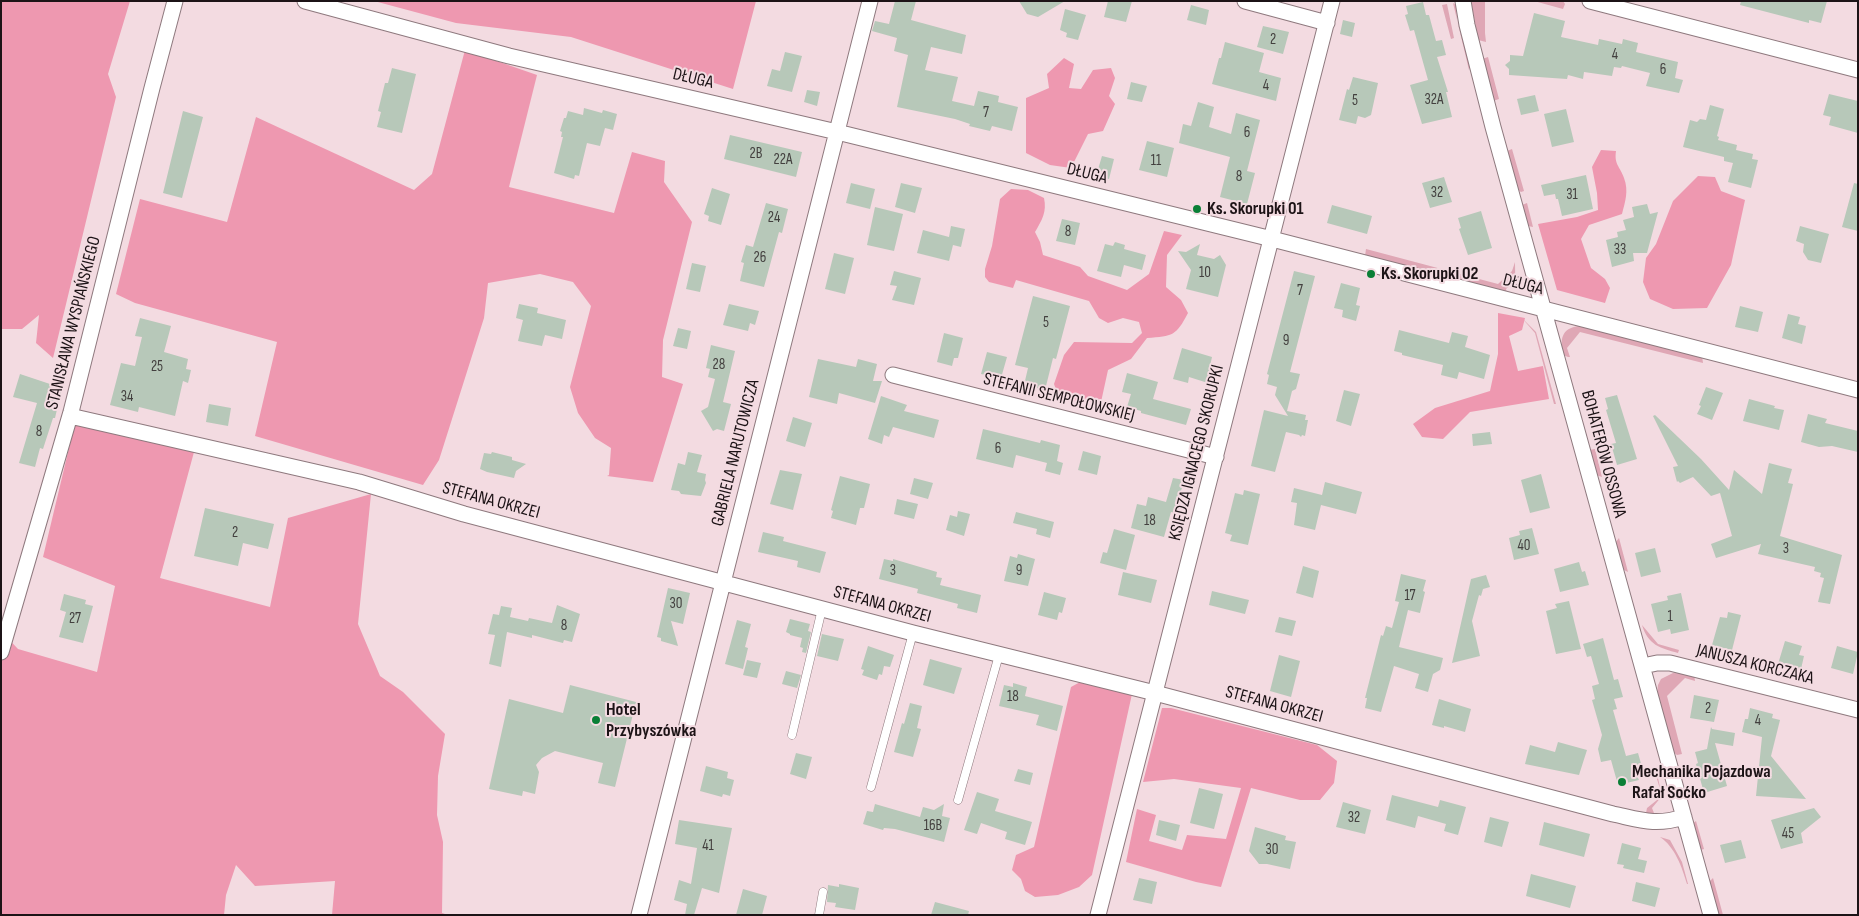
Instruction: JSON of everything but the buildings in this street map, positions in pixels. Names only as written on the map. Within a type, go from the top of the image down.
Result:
[{"type":"street","name":"STANISŁAWA WYSPIAŃSKIEGO","points":[[1,652],[70,416],[175,1]]},
{"type":"street","name":"DŁUGA","points":[[305,1],[509,56],[837,132],[1272,239],[1858,390]]},
{"type":"street","name":"GABRIELA NARUTOWICZA","points":[[639,915],[870,1]]},
{"type":"street","points":[[1244,1],[1327,23]]},
{"type":"street","name":"KSIĘDZA IGNACEGO SKORUPKI","points":[[1098,915],[1332,1]]},
{"type":"street","name":"BOHATERÓW OSSOWA","points":[[1463,1],[1471,42],[1711,915]]},
{"type":"street","points":[[1590,1],[1858,70]]},
{"type":"street","name":"STEFANII SEMPOŁOWSKIEJ","points":[[893,375],[1216,457]]},
{"type":"street","name":"STEFANA OKRZEI","points":[[70,416],[359,482],[464,514],[723,581],[913,633],[1155,693],[1613,814],[1656,823],[1684,817]]},
{"type":"street","name":"JANUSZA KORCZAKA","points":[[1643,666],[1670,663],[1858,710]]},
{"type":"lane","points":[[792,735],[822,608]]},
{"type":"lane","points":[[872,787],[913,633]]},
{"type":"lane","points":[[958,800],[999,655]]},
{"type":"lane","points":[[818,915],[823,892]]},
{"type":"shaded area","points":[[1,1],[130,1],[108,74],[116,97],[53,358],[36,343],[39,315],[22,329],[1,329]]},
{"type":"shaded area","points":[[374,1],[756,1],[733,89],[571,37],[456,23]]},
{"type":"shaded area","points":[[1471,1],[1485,1],[1486,42],[1478,40]]},
{"type":"shaded area","points":[[1534,1],[1563,1],[1565,4],[1563,9]]},
{"type":"shaded area","points":[[1453,3],[1456,5],[1457,20]]},
{"type":"shaded area","points":[[1447,4],[1454,38],[1451,39],[1442,5]]},
{"type":"shaded area","points":[[1457,21],[1470,66],[1469,70]]},
{"type":"shaded area","points":[[465,50],[537,75],[509,187],[614,213],[632,152],[665,161],[664,182],[692,222],[663,340],[662,377],[683,384],[653,482],[607,476],[609,475],[611,448],[595,438],[578,413],[570,387],[591,306],[573,282],[540,274],[488,283],[484,318],[439,460],[423,485],[255,436],[277,342],[135,303],[116,294],[140,199],[227,222],[256,117],[414,190],[432,174]]},
{"type":"shaded area","points":[[1488,57],[1499,99],[1493,101],[1482,59]]},
{"type":"shaded area","points":[[1064,58],[1074,64],[1069,88],[1081,89],[1093,70],[1111,68],[1115,78],[1109,96],[1115,104],[1103,131],[1088,134],[1071,168],[1050,165],[1026,153],[1026,98],[1049,88],[1047,74]]},
{"type":"shaded area","points":[[1512,149],[1524,191],[1521,192],[1517,189],[1507,151]]},
{"type":"shaded area","points":[[1601,150],[1616,151],[1617,163],[1624,178],[1626,192],[1622,214],[1589,225],[1581,239],[1591,268],[1605,279],[1610,288],[1605,303],[1557,290],[1538,224],[1577,217],[1598,210],[1592,167]]},
{"type":"shaded area","points":[[1698,176],[1715,177],[1721,191],[1745,200],[1731,265],[1707,308],[1673,309],[1650,299],[1643,282],[1646,258],[1656,244],[1673,201]]},
{"type":"shaded area","points":[[1011,189],[1028,190],[1044,198],[1042,220],[1035,232],[1043,255],[1080,267],[1088,276],[1127,290],[1149,274],[1164,231],[1182,235],[1167,255],[1166,287],[1181,300],[1188,313],[1173,333],[1147,338],[1131,359],[1108,370],[1101,402],[1060,401],[1054,384],[1064,355],[1074,342],[1132,343],[1142,333],[1139,322],[1123,318],[1108,323],[1099,318],[1089,301],[1016,280],[1013,288],[989,282],[985,277],[985,269],[992,246],[1000,199]]},
{"type":"shaded area","points":[[1527,203],[1533,227],[1528,226],[1522,205]]},
{"type":"shaded area","points":[[1366,249],[1498,284],[1512,271],[1515,262],[1515,278],[1506,289],[1507,293],[1365,256]]},
{"type":"shaded area","points":[[1498,313],[1525,318],[1522,330],[1509,336],[1518,371],[1543,366],[1549,399],[1470,412],[1443,439],[1422,437],[1413,424],[1435,408],[1490,391],[1498,354]]},
{"type":"shaded area","points":[[1521,317],[1536,332],[1556,404],[1554,404],[1535,333]]},
{"type":"shaded area","points":[[1579,326],[1702,356],[1703,363],[1580,332],[1567,348],[1570,357],[1563,355],[1562,340],[1565,332],[1568,329]]},
{"type":"shaded area","points":[[75,423],[194,452],[160,578],[270,607],[288,518],[371,494],[358,624],[380,676],[403,692],[445,734],[438,776],[437,815],[443,842],[442,913],[448,915],[332,915],[335,881],[255,886],[236,865],[226,895],[224,915],[1,915],[1,631],[18,649],[97,672],[115,586],[43,557]]},
{"type":"shaded area","points":[[1595,449],[1602,477],[1596,475],[1589,450]]},
{"type":"shaded area","points":[[1619,538],[1628,572],[1622,569],[1615,543]]},
{"type":"shaded area","points":[[1642,625],[1658,644],[1679,650],[1678,653],[1656,645],[1648,637]]},
{"type":"shaded area","points":[[1673,673],[1694,674],[1695,681],[1685,678],[1667,696],[1682,754],[1677,755],[1673,752],[1657,694],[1661,679]]},
{"type":"shaded area","points":[[1082,681],[1132,694],[1092,875],[1079,887],[1058,895],[1035,897],[1025,891],[1021,879],[1012,870],[1016,855],[1034,847],[1071,687]]},
{"type":"shaded area","points":[[1162,708],[1171,708],[1317,745],[1337,761],[1334,783],[1320,800],[1300,800],[1251,788],[1221,887],[1196,882],[1126,862],[1137,809],[1156,815],[1149,841],[1182,850],[1187,835],[1226,839],[1241,788],[1174,779],[1143,782]]},
{"type":"shaded area","points":[[1662,796],[1652,808],[1654,813],[1646,813],[1647,808]]},
{"type":"shaded area","points":[[1696,821],[1704,849],[1700,850],[1692,824]]},
{"type":"shaded area","points":[[1660,837],[1670,840],[1682,862],[1688,884],[1674,852]]},
{"type":"shaded area","points":[[1713,878],[1723,915],[1718,915],[1709,882]]},
{"type":"place","name":"Ks. Skorupki 01","points":[[1197,209]]},
{"type":"place","name":"Ks. Skorupki 02","points":[[1371,274]]},
{"type":"place","name":"Hotel Przybyszówka","points":[[596,720]]},
{"type":"place","name":"Mechanika Pojazdowa Rafał Soćko","points":[[1622,782]]}]
